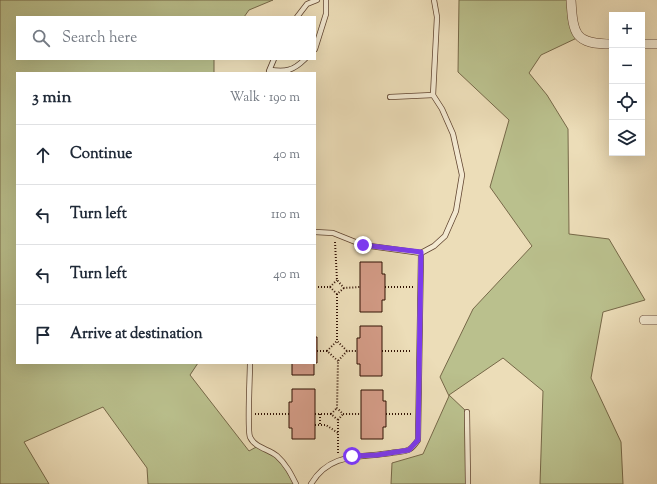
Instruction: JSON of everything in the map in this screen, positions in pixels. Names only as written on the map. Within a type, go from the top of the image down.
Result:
[{"type":"street","points":[[572,0],[574,28],[579,37],[588,43],[609,44]]},
{"type":"street","points":[[645,44],[657,44]]},
{"type":"street","points":[[644,320],[657,320]]},
{"type":"lane","points":[[298,16],[307,4],[317,0]]},
{"type":"lane","points":[[316,47],[326,14],[326,0]]},
{"type":"lane","points":[[316,232],[334,233],[363,245],[421,252],[434,246],[445,236],[456,211],[462,175],[453,134],[442,109],[433,95],[437,17],[434,0]]},
{"type":"lane","points":[[274,60],[269,72],[285,72],[300,64],[304,60]]},
{"type":"lane","points":[[390,98],[433,95]]},
{"type":"lane","points":[[311,484],[315,478],[332,463],[352,456],[377,455],[409,450],[418,440],[421,252]]},
{"type":"lane","points":[[250,364],[250,436],[258,446],[268,450],[277,457],[290,471],[296,484]]},
{"type":"lane","points":[[467,412],[468,484]]},
{"type":"path","points":[[334,233],[337,280],[344,288]]},
{"type":"path","points":[[316,288],[330,287],[337,280]]},
{"type":"path","points":[[330,287],[337,294],[337,341],[347,351],[357,351]]},
{"type":"path","points":[[337,294],[344,288],[360,287]]},
{"type":"path","points":[[386,287],[420,288]]},
{"type":"path","points":[[327,351],[337,341]]},
{"type":"path","points":[[317,351],[327,351],[338,361]]},
{"type":"path","points":[[331,414],[337,408],[338,361],[347,351]]},
{"type":"path","points":[[382,351],[419,351]]},
{"type":"path","points":[[337,408],[343,414],[361,414]]},
{"type":"path","points":[[250,414],[289,414]]},
{"type":"path","points":[[315,414],[331,414],[338,420]]},
{"type":"path","points":[[320,414],[320,425]]},
{"type":"path","points":[[338,461],[338,420],[343,414]]},
{"type":"path","points":[[386,414],[418,415]]},
{"type":"path","points":[[315,425],[326,425],[338,433]]},
{"type":"green space","points":[[0,0],[273,0],[249,10],[245,16],[16,16],[16,60],[214,60],[214,72],[16,72],[16,364],[197,364],[190,375],[249,451],[258,446],[277,457],[296,484],[148,484],[147,468],[103,407],[24,442],[49,484],[0,484]]},
{"type":"green space","points":[[459,0],[571,0],[579,37],[541,55],[529,73],[547,95],[568,129],[569,234],[609,239],[645,300],[603,312],[591,378],[621,442],[623,484],[540,484],[543,391],[503,358],[449,395],[467,412],[468,484],[391,484],[392,463],[423,454],[449,396],[440,377],[473,309],[532,246],[490,187],[509,120],[458,72]]},
{"type":"building","points":[[360,262],[382,262],[382,274],[385,274],[385,300],[382,300],[382,312],[360,312]]},
{"type":"building","points":[[360,326],[382,326],[382,376],[360,376],[360,364],[357,364],[357,338],[360,338]]},
{"type":"building","points":[[316,337],[317,337],[316,363]]},
{"type":"building","points":[[292,364],[314,364],[314,375],[292,375]]},
{"type":"building","points":[[292,389],[315,389],[315,439],[292,439],[292,428],[289,428],[289,402],[292,402]]},
{"type":"building","points":[[361,390],[383,390],[383,401],[386,401],[386,427],[383,427],[383,439],[361,439]]},
{"type":"route","points":[[352,456],[377,455],[409,450],[418,440],[421,252],[363,245]]}]
